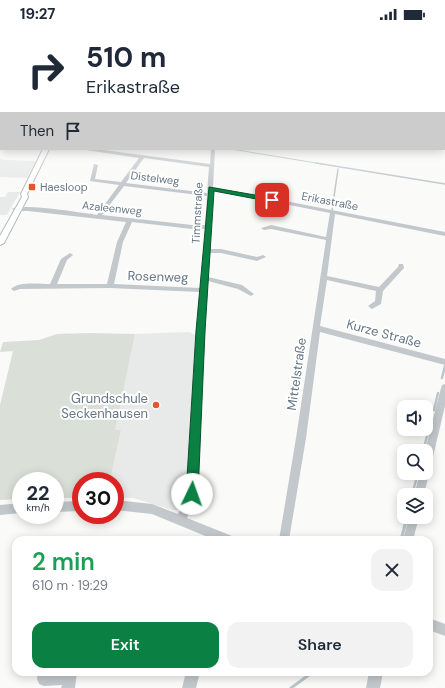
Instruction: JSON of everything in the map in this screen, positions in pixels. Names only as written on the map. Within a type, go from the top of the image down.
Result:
[{"type":"main road","points":[[0,243],[7,229],[11,225],[17,209],[25,197],[24,194],[46,150]]},
{"type":"street","points":[[93,150],[211,166]]},
{"type":"street","name":"Timmstraße","points":[[181,520],[192,494],[213,150]]},
{"type":"street","name":"Distelweg","points":[[98,217],[142,157]]},
{"type":"street","name":"Distelweg","points":[[96,165],[92,180],[211,192]]},
{"type":"street","name":"Erikastraße","points":[[211,192],[333,211],[445,234]]},
{"type":"street","name":"Azaleenweg","points":[[17,209],[192,227],[208,227]]},
{"type":"street","name":"Mittelstraße","points":[[285,536],[333,211]]},
{"type":"street","name":"Rosenweg","points":[[110,286],[120,242],[130,220]]},
{"type":"street","points":[[264,228],[329,239]]},
{"type":"street","points":[[207,251],[221,251],[257,259],[263,258]]},
{"type":"street","points":[[52,287],[64,259],[70,255]]},
{"type":"street","points":[[372,306],[378,302],[380,290],[401,268],[401,265]]},
{"type":"street","points":[[323,277],[380,290]]},
{"type":"street","points":[[205,278],[240,287],[251,294]]},
{"type":"street","name":"Rosenweg","points":[[14,289],[19,286],[110,286],[204,290]]},
{"type":"street","name":"Kurze Straße","points":[[316,328],[445,362]]},
{"type":"street","points":[[432,444],[445,388]]},
{"type":"street","points":[[124,506],[152,509],[181,520],[207,536]]},
{"type":"street","points":[[0,510],[12,509]]},
{"type":"street","points":[[409,536],[412,524]]},
{"type":"street","points":[[433,626],[445,630]]},
{"type":"street","points":[[44,676],[44,679],[69,679]]},
{"type":"street","points":[[190,688],[192,676]]},
{"type":"street","points":[[373,688],[375,676]]},
{"type":"shaded area","points":[[0,159],[36,161],[27,178],[0,177]]},
{"type":"shaded area","points":[[8,192],[20,192],[7,215],[0,215],[0,197],[5,197]]},
{"type":"shaded area","name":"Grundschule Seckenhausen","points":[[189,332],[197,336],[187,499],[185,505],[178,510],[172,510],[133,498],[124,498],[124,472],[112,472],[121,430],[114,430],[135,334]]},
{"type":"shaded area","points":[[57,334],[135,334],[115,430],[121,430],[112,472],[72,472],[72,498],[64,498],[64,472],[12,472],[12,499],[0,500],[0,405],[13,351],[0,352],[3,342],[39,340]]},
{"type":"waterway","points":[[237,150],[322,164]]},
{"type":"waterway","points":[[316,163],[445,184]]},
{"type":"waterway","points":[[332,210],[338,169]]},
{"type":"waterway","points":[[442,378],[445,366]]},
{"type":"waterway","points":[[434,410],[438,393]]},
{"type":"waterway","points":[[425,444],[427,436]]},
{"type":"waterway","points":[[414,488],[416,480]]},
{"type":"waterway","points":[[402,536],[405,524]]},
{"type":"waterway","points":[[291,688],[308,676]]},
{"type":"place","name":"Haesloop","points":[[32,187]]},
{"type":"place","name":"Grundschule Seckenhausen","points":[[156,405]]},
{"type":"route","points":[[192,494],[211,188],[272,200]]}]
